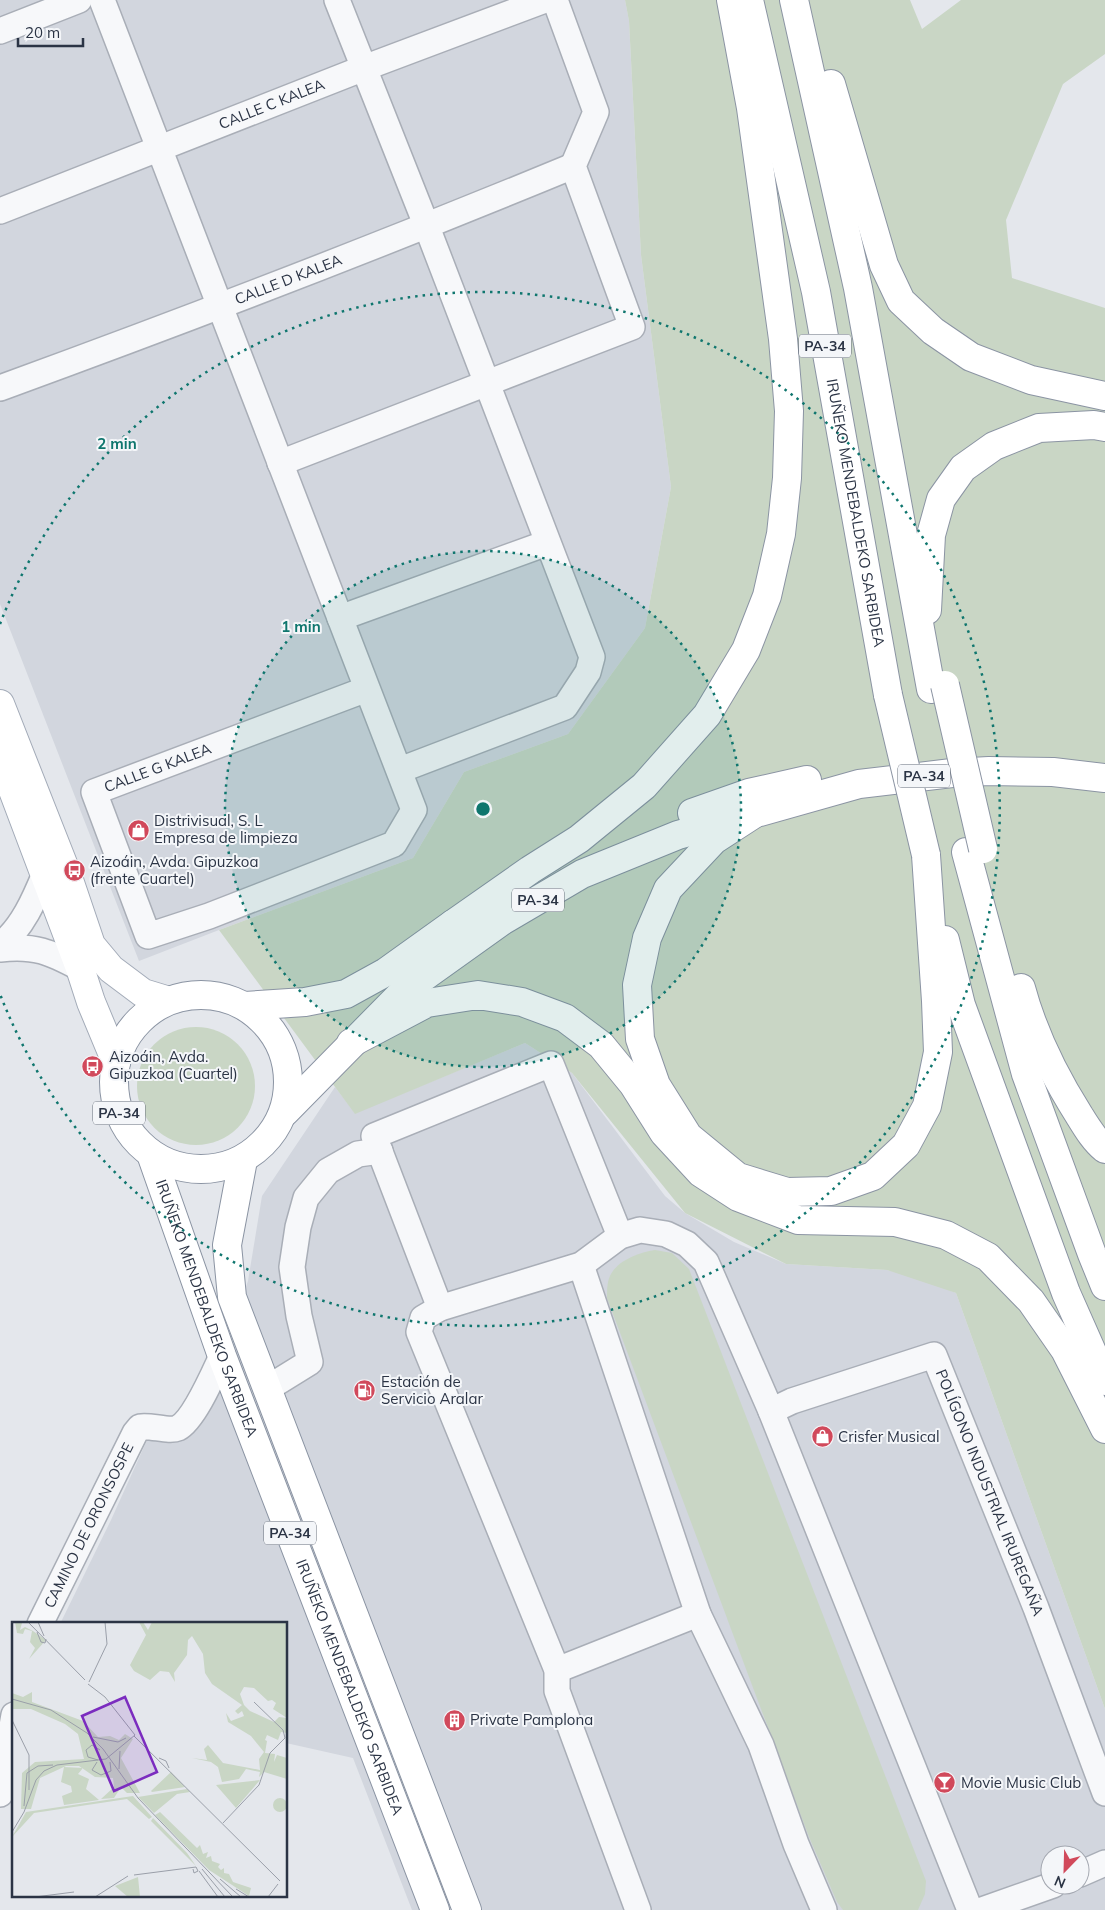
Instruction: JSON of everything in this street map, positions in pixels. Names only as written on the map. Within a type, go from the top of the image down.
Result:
[{"type":"main road","points":[[452,924],[579,839],[644,786],[707,715],[746,650],[767,596],[781,534],[787,478],[788,410],[783,339],[751,108],[731,0]]},
{"type":"main road","name":"IRUÑEKO MENDEBALDEKO SARBIDEA","points":[[749,0],[816,292],[888,695],[926,855]]},
{"type":"main road","name":"PA-34","points":[[794,0],[858,288],[924,656]]},
{"type":"main road","points":[[808,0],[875,236],[884,265],[901,301],[933,331],[971,357],[1031,380],[1105,396]]},
{"type":"main road","points":[[1105,427],[1094,425],[1039,428],[994,446],[963,468],[941,499],[931,535],[924,656],[938,687],[1026,1074],[1105,1286]]},
{"type":"main road","points":[[0,704],[67,874],[92,944],[111,969],[143,993],[166,1000]]},
{"type":"main road","points":[[0,756],[91,1002],[116,1062]]},
{"type":"main road","name":"PA-34","points":[[245,1006],[305,1002],[346,994],[386,972],[452,924],[599,850],[652,827],[749,793],[862,768],[950,756],[1048,758],[1105,763]]},
{"type":"main road","points":[[1053,772],[1105,778]]},
{"type":"main road","points":[[1053,772],[1105,783]]},
{"type":"main road","name":"PA-34","points":[[285,1112],[290,1082],[284,1052],[269,1026],[245,1006],[218,996],[188,996],[166,1000],[140,1019],[125,1039],[116,1062],[114,1088],[119,1113],[132,1136],[151,1154],[172,1165],[196,1170],[220,1168],[243,1160],[261,1148],[275,1131],[285,1112],[404,990],[502,921],[582,874],[678,835],[859,784],[952,773],[1053,772]]},
{"type":"main road","points":[[756,812],[714,840],[668,889],[647,938],[637,985],[640,1039],[656,1085],[688,1136],[738,1178],[787,1192],[831,1191],[873,1176],[906,1144],[927,1106],[938,1052],[926,855]]},
{"type":"main road","points":[[974,851],[1027,1010],[1062,1088],[1096,1141],[1105,1149]]},
{"type":"main road","points":[[926,855],[961,1005],[1066,1292],[1105,1382]]},
{"type":"main road","points":[[351,1043],[427,1002],[478,995],[522,1002],[565,1018],[602,1045],[633,1084],[664,1133],[700,1173],[738,1197],[798,1220],[895,1222],[946,1235],[988,1257],[1031,1301],[1064,1350],[1105,1429]]},
{"type":"main road","name":"IRUÑEKO MENDEBALDEKO SARBIDEA","points":[[151,1154],[222,1356],[435,1910]]},
{"type":"main road","name":"IRUÑEKO MENDEBALDEKO SARBIDEA","points":[[243,1160],[227,1245],[232,1296],[467,1910]]},
{"type":"street","points":[[0,31],[79,0]]},
{"type":"street","points":[[102,0],[367,689],[400,770],[565,707],[588,672],[592,657],[427,227],[337,0]]},
{"type":"street","name":"CALLE C KALEA","points":[[0,211],[364,68],[545,0]]},
{"type":"street","points":[[280,462],[632,327],[573,166],[596,112],[554,0]]},
{"type":"street","name":"CALLE D KALEA","points":[[0,388],[427,227],[573,166]]},
{"type":"street","points":[[340,618],[547,543]]},
{"type":"street","name":"CALLE G KALEA","points":[[367,689],[94,792],[148,936],[209,916],[394,844],[414,810],[400,770]]},
{"type":"street","points":[[0,945],[19,924],[33,902],[45,874]]},
{"type":"street","points":[[0,949],[20,946],[35,949],[51,953],[80,968]]},
{"type":"street","points":[[440,1308],[374,1136],[551,1064],[620,1236]]},
{"type":"street","points":[[268,1388],[310,1362],[299,1316],[292,1267],[298,1227],[306,1198],[328,1170],[358,1154],[380,1151]]},
{"type":"street","points":[[638,1910],[557,1691],[557,1670],[419,1332],[423,1318],[440,1308],[581,1265],[620,1236],[640,1230],[666,1234],[687,1244],[706,1262],[771,1412],[970,1910]]},
{"type":"street","points":[[581,1265],[698,1614],[762,1745],[796,1844],[824,1910]]},
{"type":"street","name":"POLÍGONO INDUSTRIAL IRUREGAÑA","points":[[771,1412],[792,1401],[934,1355],[1036,1608],[1105,1793]]},
{"type":"street","name":"CAMINO DE ORONSOSPE","points":[[41,1622],[110,1481],[140,1427],[149,1425],[166,1429],[177,1429],[189,1419],[222,1356]]},
{"type":"street","points":[[557,1670],[698,1614]]},
{"type":"street","points":[[0,1794],[12,1726]]},
{"type":"street","points":[[1090,1869],[1105,1862]]},
{"type":"street","points":[[982,1910],[1040,1890]]},
{"type":"shaded area","points":[[0,0],[625,0],[629,21],[641,255],[671,487],[645,628],[568,734],[464,772],[413,858],[139,961],[0,604]]},
{"type":"shaded area","points":[[525,1043],[572,1073],[665,1196],[685,1213],[734,1242],[786,1264],[887,1270],[917,1277],[956,1293],[1105,1709],[1105,1910],[412,1910],[353,1758],[288,1743],[288,1622],[61,1622],[111,1520],[148,1438],[181,1423],[222,1356],[248,1281],[262,1196],[335,1087],[355,1113]]},
{"type":"green space","points":[[625,0],[910,0],[922,29],[961,0],[1105,0],[1105,54],[1063,84],[1006,220],[1012,278],[1105,308],[1105,1709],[956,1293],[887,1270],[786,1264],[685,1213],[572,1073],[525,1043],[355,1114],[219,930],[413,858],[464,772],[568,734],[645,628],[671,487],[641,255],[629,21]]},
{"type":"green space","points":[[196,1027],[219,1031],[238,1044],[251,1063],[255,1086],[251,1109],[238,1128],[219,1141],[196,1145],[173,1141],[154,1128],[141,1109],[137,1086],[141,1063],[154,1044],[173,1031]]},
{"type":"green space","points":[[655,1250],[672,1253],[689,1269],[926,1881],[925,1894],[918,1910],[843,1910],[837,1902],[809,1837],[607,1298],[608,1282],[614,1269],[633,1256]]},
{"type":"place","name":"Distrivisual, S. L Empresa de limpieza","points":[[138,830]]},
{"type":"place","name":"Aizoáin, Avda. Gipuzkoa (frente Cuartel)","points":[[74,871]]},
{"type":"place","name":"Aizoáin, Avda. Gipuzkoa (Cuartel)","points":[[93,1066]]},
{"type":"place","name":"Estación de Servicio Aralar","points":[[365,1391]]},
{"type":"place","name":"Crisfer Musical","points":[[822,1437]]},
{"type":"place","name":"Private Pamplona","points":[[454,1720]]},
{"type":"place","name":"Movie Music Club","points":[[945,1783]]}]
